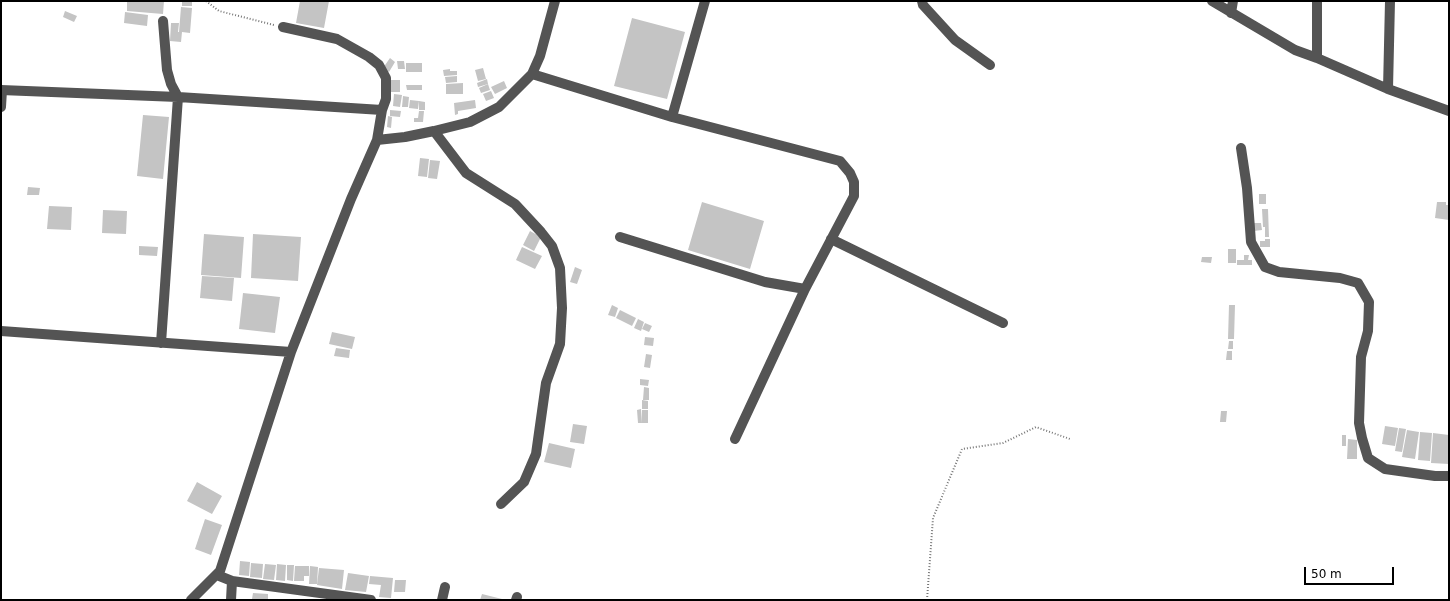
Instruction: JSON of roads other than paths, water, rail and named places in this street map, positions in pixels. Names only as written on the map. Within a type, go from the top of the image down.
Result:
[{"type":"street","points":[[377,140],[405,137],[470,122],[499,107],[532,74],[540,56],[555,1]]},
{"type":"street","points":[[672,117],[705,1]]},
{"type":"street","points":[[922,1],[923,5],[955,40],[990,65]]},
{"type":"street","points":[[1212,1],[1295,50],[1388,89],[1449,111]]},
{"type":"street","points":[[1231,13],[1233,1]]},
{"type":"street","points":[[1317,1],[1317,58]]},
{"type":"street","points":[[1388,89],[1390,1]]},
{"type":"street","points":[[162,342],[178,97],[171,84],[167,70],[163,22]]},
{"type":"street","points":[[191,600],[220,571],[291,352],[351,199],[377,140],[382,110],[386,99],[386,78],[380,65],[337,39],[283,27]]},
{"type":"street","points":[[532,74],[672,117],[840,161],[850,173],[854,182],[854,196],[805,289],[735,439]]},
{"type":"street","points":[[1,108],[2,90],[178,97],[382,110]]},
{"type":"street","points":[[434,131],[466,173],[515,204],[541,232],[552,246],[560,268],[562,308],[560,344],[546,383],[536,454],[524,482],[502,504]]},
{"type":"street","points":[[1241,148],[1247,188],[1251,242],[1265,267],[1279,272],[1340,278],[1358,283],[1369,302],[1368,331],[1361,357],[1359,423],[1368,458],[1384,468],[1435,476],[1449,476]]},
{"type":"street","points":[[620,237],[765,282],[805,289]]},
{"type":"street","points":[[831,239],[1003,323]]},
{"type":"street","points":[[1,331],[291,352]]},
{"type":"street","points":[[217,575],[232,581],[371,600]]},
{"type":"street","points":[[231,600],[232,581]]},
{"type":"street","points":[[442,600],[445,587]]}]
